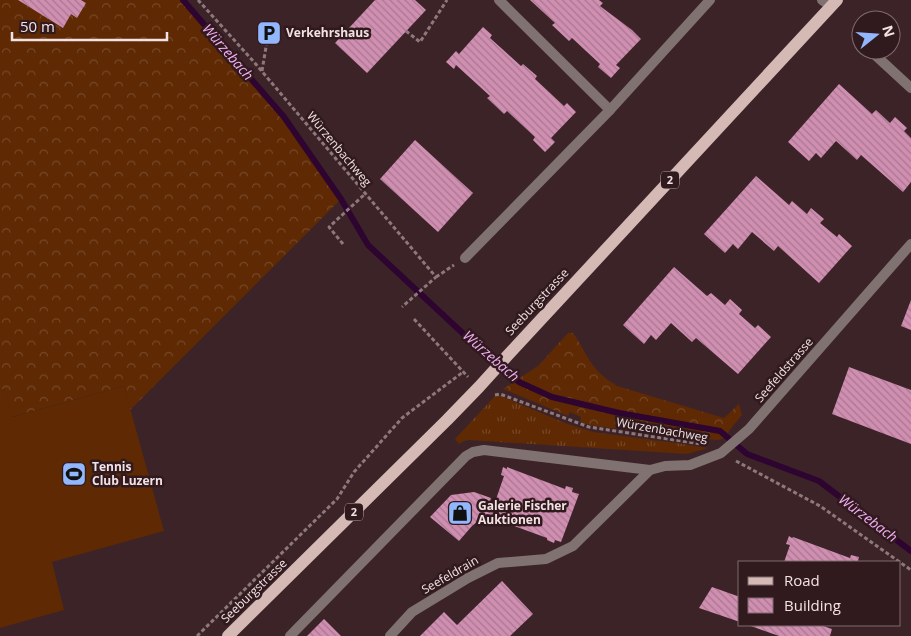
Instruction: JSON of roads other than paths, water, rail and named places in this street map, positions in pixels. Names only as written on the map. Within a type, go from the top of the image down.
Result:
[{"type":"main road","name":"Seeburgstrasse","points":[[228,636],[480,387],[830,2]]},
{"type":"street","points":[[499,0],[610,110]]},
{"type":"street","points":[[465,258],[610,110],[710,0]]},
{"type":"street","points":[[881,60],[911,88]]},
{"type":"street","name":"Seefeldstrasse","points":[[290,636],[472,452],[484,450],[650,470],[665,466],[690,465],[725,450],[756,422],[911,244]]},
{"type":"street","name":"Seefeldrain","points":[[390,636],[412,612],[468,578],[498,564],[546,559],[573,546],[650,470]]},
{"type":"waterway","name":"Würzebach","points":[[183,0],[284,117],[341,199],[368,245],[484,353],[519,382],[552,397],[619,413],[720,431],[747,454],[819,481],[911,551]]},
{"type":"place","name":"Verkehrshaus","points":[[269,33]]},
{"type":"place","name":"Tennis Club Luzern","points":[[74,474]]},
{"type":"place","name":"Galerie Fischer Auktionen","points":[[460,513]]}]
